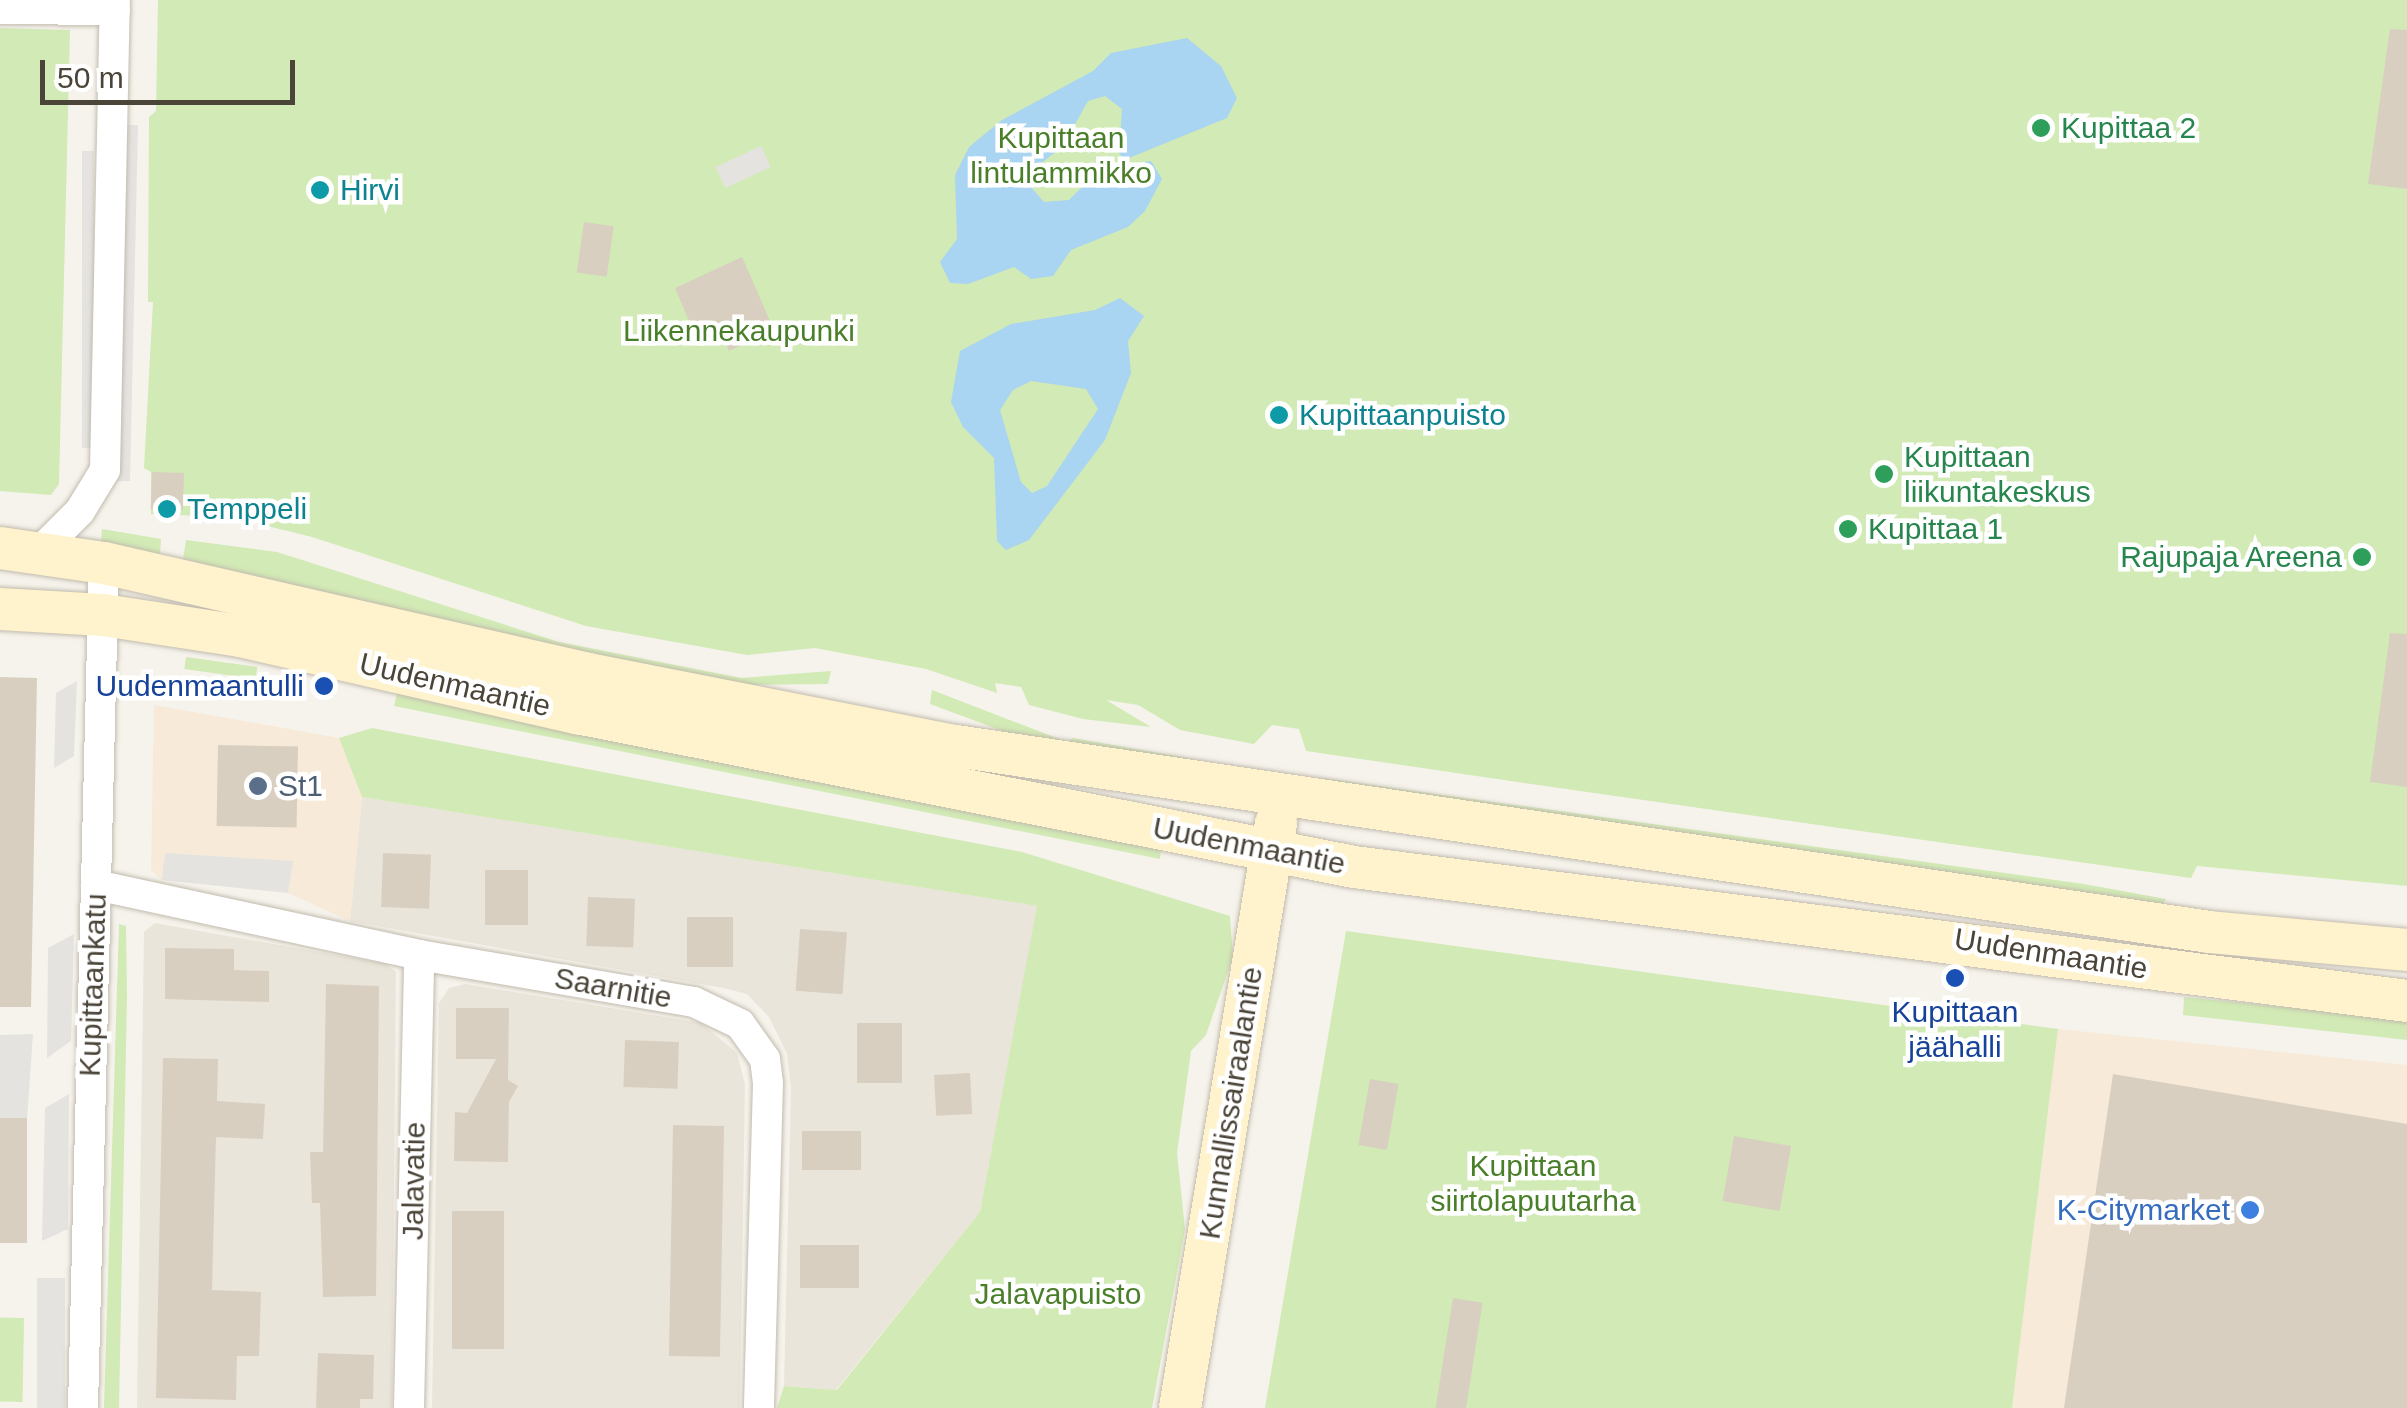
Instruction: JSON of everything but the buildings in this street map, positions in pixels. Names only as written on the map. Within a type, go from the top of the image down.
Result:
[{"type":"main road","name":"Uudenmaantie","points":[[19,551],[104,563],[588,674],[956,746],[1280,798],[2210,932],[2407,950]]},
{"type":"main road","name":"Uudenmaantie","points":[[0,610],[103,615],[240,636],[577,713],[1271,852],[2407,1001]]},
{"type":"main road","name":"Kunnallissairaalantie","points":[[1180,1408],[1280,798]]},
{"type":"street","points":[[0,9],[115,5],[106,470],[80,511],[19,551]]},
{"type":"street","name":"Kupittaankatu","points":[[83,1408],[104,563]]},
{"type":"street","name":"Saarnitie","points":[[96,885],[419,954],[694,1002],[740,1024],[756,1041],[768,1083],[759,1408]]},
{"type":"street","name":"Jalavatie","points":[[409,1408],[419,954]]},
{"type":"shaded area","points":[[125,125],[138,125],[130,481],[114,481]]},
{"type":"shaded area","points":[[761,146],[771,167],[725,188],[716,167]]},
{"type":"shaded area","points":[[82,151],[94,151],[94,448],[82,448]]},
{"type":"shaded area","points":[[77,681],[74,756],[54,768],[56,693]]},
{"type":"shaded area","points":[[154,705],[339,738],[362,797],[350,921],[288,893],[162,880],[151,870]]},
{"type":"shaded area","points":[[362,797],[1038,906],[980,1212],[836,1390],[784,1386],[791,1087],[787,1054],[769,1017],[747,994],[723,988],[350,921]]},
{"type":"shaded area","points":[[165,853],[293,861],[288,893],[162,880]]},
{"type":"shaded area","points":[[155,923],[386,964],[396,972],[392,1408],[137,1408],[144,932]]},
{"type":"shaded area","points":[[74,934],[71,1041],[47,1058],[48,948]]},
{"type":"shaded area","points":[[465,984],[701,1023],[737,1053],[745,1084],[740,1408],[432,1408],[439,1003],[449,988]]},
{"type":"shaded area","name":"K-Citymarket","points":[[2058,1029],[2407,1065],[2407,1408],[2012,1408]]},
{"type":"shaded area","points":[[33,1034],[27,1119],[0,1118],[0,1035]]},
{"type":"shaded area","points":[[69,1094],[68,1229],[42,1241],[45,1108]]},
{"type":"shaded area","points":[[37,1278],[65,1278],[65,1408],[37,1408]]},
{"type":"green space","name":"Kupittaanpuisto","points":[[158,0],[2407,0],[2407,886],[2197,866],[2191,878],[1559,788],[1306,751],[1299,729],[1272,725],[1254,744],[1180,730],[1138,705],[1106,700],[1151,727],[1083,719],[1029,705],[1021,687],[995,683],[997,693],[926,669],[815,648],[747,655],[586,626],[312,537],[231,517],[151,514],[151,472],[144,468],[153,302],[148,302],[149,117],[156,111]]},
{"type":"green space","points":[[0,28],[70,30],[59,484],[51,495],[0,491]]},
{"type":"green space","points":[[102,529],[161,539],[160,554],[101,542]]},
{"type":"green space","points":[[186,540],[277,552],[559,642],[741,678],[831,671],[828,684],[742,685],[631,664],[183,559]]},
{"type":"green space","points":[[186,657],[257,667],[256,679],[184,669]]},
{"type":"green space","points":[[932,690],[1067,742],[1073,738],[1188,758],[1188,766],[1035,743],[930,704]]},
{"type":"green space","points":[[397,693],[1161,849],[1160,859],[394,706]]},
{"type":"green space","name":"Jalavapuisto","points":[[372,728],[1022,852],[1230,916],[1233,957],[1206,1035],[1191,1051],[1177,1153],[1185,1229],[1152,1408],[777,1408],[784,1386],[837,1390],[980,1212],[1037,906],[362,797],[339,738]]},
{"type":"green space","points":[[1322,778],[2084,884],[2166,899],[2162,906],[1322,786]]},
{"type":"green space","points":[[119,924],[126,926],[127,995],[119,1408],[104,1408]]},
{"type":"green space","name":"Kupittaan siirtolapuutarha","points":[[1346,931],[2058,1029],[2012,1408],[1265,1408]]},
{"type":"green space","points":[[2184,997],[2407,1019],[2407,1040],[2183,1015]]},
{"type":"green space","points":[[0,1318],[24,1318],[23,1402],[0,1402]]},
{"type":"water","points":[[1187,38],[1221,66],[1237,98],[1227,118],[1124,160],[1119,153],[1122,109],[1105,96],[1088,101],[1063,146],[1030,172],[1030,186],[1044,202],[1069,200],[1100,169],[1151,161],[1162,179],[1145,211],[1128,227],[1071,250],[1053,276],[1031,279],[1014,267],[968,284],[950,283],[940,262],[957,239],[955,175],[969,147],[1002,120],[1093,71],[1111,53]]},
{"type":"water","points":[[1120,298],[1144,316],[1128,341],[1131,373],[1105,440],[1029,540],[1006,550],[997,541],[994,458],[963,427],[951,402],[960,351],[1011,324],[1095,310]],"holes":[[[1031,381],[1086,389],[1098,409],[1047,486],[1032,493],[1021,482],[1000,410],[1013,390]]]},
{"type":"place","name":"Kupittaa 2","points":[[2041,128]]},
{"type":"place","name":"Hirvi","points":[[320,190]]},
{"type":"place","name":"Kupittaanpuisto","points":[[1279,415]]},
{"type":"place","name":"Kupittaan liikuntakeskus","points":[[1884,474]]},
{"type":"place","name":"Temppeli","points":[[167,509]]},
{"type":"place","name":"Kupittaa 1","points":[[1848,529]]},
{"type":"place","name":"Rajupaja Areena","points":[[2362,557]]},
{"type":"place","name":"Uudenmaantulli","points":[[324,686]]},
{"type":"place","name":"St1","points":[[258,786]]},
{"type":"place","name":"Kupittaan jäähalli","points":[[1955,978]]},
{"type":"place","name":"K-Citymarket","points":[[2250,1210]]},
{"type":"park label","name":"Kupittaan lintulammikko","points":[[1061,155]]},
{"type":"park label","name":"Liikennekaupunki","points":[[739,331]]}]
